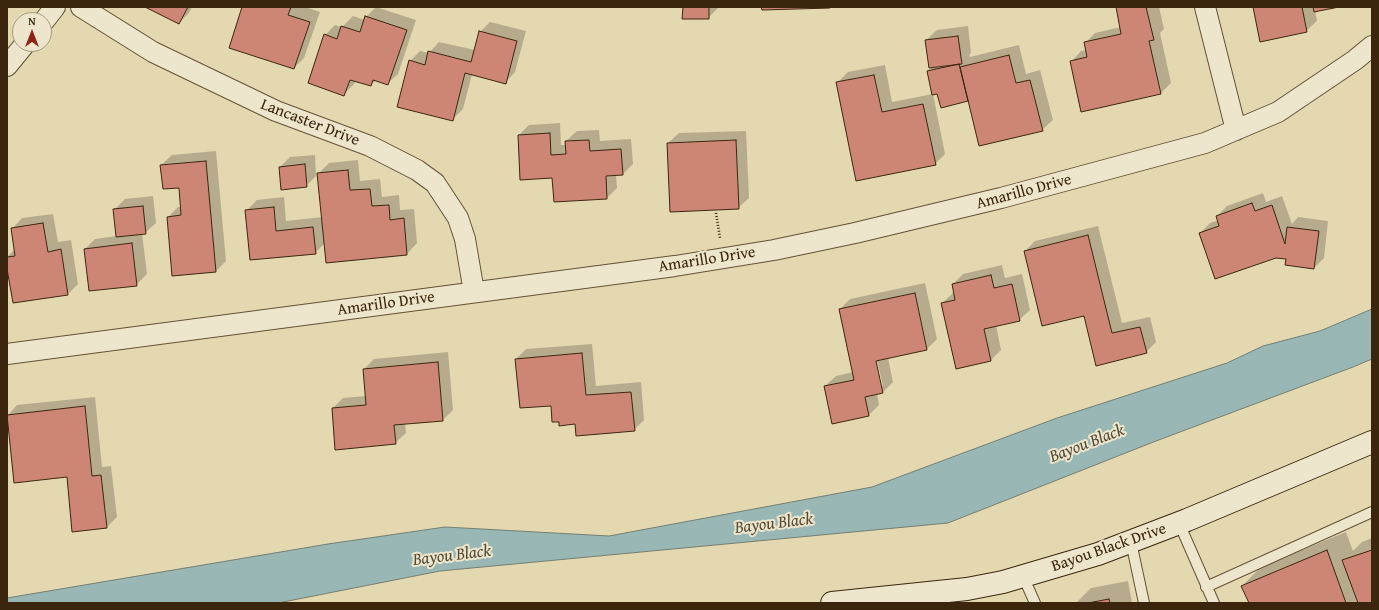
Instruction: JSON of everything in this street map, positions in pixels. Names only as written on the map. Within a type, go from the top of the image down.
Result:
[{"type":"main road","name":"Bayou Black Drive","points":[[832,603],[967,589],[1004,582],[1098,554],[1179,523],[1372,442]]},
{"type":"street","name":"Lancaster Drive","points":[[81,7],[153,52],[269,108],[370,146],[417,170],[435,183],[458,218],[465,239],[474,292]]},
{"type":"street","points":[[1205,7],[1236,130]]},
{"type":"street","name":"Amarillo Drive","points":[[7,354],[683,265],[774,250],[855,233],[1002,198],[1205,143],[1278,112],[1355,60],[1372,46]]},
{"type":"street","points":[[7,66],[18,52]]},
{"type":"lane","points":[[1206,587],[1372,512]]},
{"type":"lane","points":[[1179,523],[1214,603]]},
{"type":"lane","points":[[1131,542],[1144,603]]},
{"type":"lane","points":[[1023,576],[1035,603]]},
{"type":"water","name":"Bayou Black","points":[[1372,309],[1372,359],[1156,441],[948,523],[440,571],[278,603],[7,603],[7,598],[328,544],[445,527],[609,536],[872,487],[1057,418],[1227,363],[1263,346],[1320,331]]},
{"type":"building","points":[[145,7],[188,7],[179,24]]},
{"type":"building","points":[[242,7],[291,7],[288,15],[310,22],[294,69],[229,48]]},
{"type":"building","points":[[683,7],[709,7],[709,19],[682,19]]},
{"type":"building","points":[[761,7],[830,7],[830,8],[762,10]]},
{"type":"building","points":[[1116,7],[1146,7],[1154,40],[1149,41],[1161,94],[1081,112],[1070,61],[1087,57],[1084,42],[1121,34]]},
{"type":"building","points":[[1253,7],[1302,7],[1307,32],[1260,42]]},
{"type":"building","points":[[1313,7],[1339,7],[1314,12]]},
{"type":"building","points":[[365,16],[407,30],[388,85],[373,80],[371,86],[350,80],[344,96],[308,83],[324,34],[337,39],[341,26],[360,32]]},
{"type":"building","points":[[479,31],[517,41],[506,84],[465,73],[453,121],[397,107],[409,60],[425,65],[428,51],[471,62]]},
{"type":"building","points":[[958,36],[962,64],[929,68],[925,40]]},
{"type":"building","points":[[1009,55],[1016,83],[1030,80],[1043,131],[979,146],[960,67]]},
{"type":"building","points":[[959,64],[968,101],[941,108],[937,94],[932,95],[927,71]]},
{"type":"building","points":[[874,75],[882,112],[923,104],[936,165],[856,181],[836,82]]},
{"type":"building","points":[[550,133],[551,155],[566,154],[565,141],[589,140],[590,151],[621,149],[623,175],[606,176],[607,199],[554,202],[552,178],[520,180],[518,135]]},
{"type":"building","points":[[736,140],[739,209],[670,212],[667,143]]},
{"type":"building","points":[[206,161],[216,272],[172,276],[167,217],[181,215],[179,188],[163,189],[160,165]]},
{"type":"building","points":[[305,164],[307,187],[281,190],[279,167]]},
{"type":"building","points":[[348,170],[350,190],[370,189],[372,206],[389,205],[390,220],[404,218],[407,255],[326,263],[317,173]]},
{"type":"building","points":[[1252,203],[1255,211],[1272,205],[1285,244],[1287,227],[1319,231],[1314,269],[1285,265],[1286,259],[1276,258],[1215,279],[1199,233],[1219,226],[1216,216]]},
{"type":"building","points":[[143,206],[146,234],[116,237],[113,209]]},
{"type":"building","points":[[274,207],[276,231],[313,227],[316,254],[250,260],[245,210]]},
{"type":"building","points":[[43,223],[48,252],[61,249],[68,295],[13,303],[7,269],[7,257],[15,256],[11,228]]},
{"type":"building","points":[[1088,235],[1112,333],[1140,327],[1147,353],[1096,366],[1084,316],[1042,326],[1024,251]]},
{"type":"building","points":[[132,243],[137,286],[89,291],[84,249]]},
{"type":"building","points":[[991,275],[994,288],[1012,284],[1020,321],[984,329],[991,361],[956,369],[941,303],[955,300],[952,284]]},
{"type":"building","points":[[915,293],[927,350],[876,361],[883,393],[865,397],[869,416],[832,424],[824,386],[854,380],[839,309]]},
{"type":"building","points":[[582,353],[586,395],[631,392],[635,431],[576,436],[575,424],[559,426],[559,422],[552,422],[551,406],[520,408],[515,359]]},
{"type":"building","points":[[438,362],[443,421],[394,425],[396,444],[335,450],[332,408],[366,405],[363,369]]},
{"type":"building","points":[[85,406],[92,476],[101,475],[107,528],[72,532],[67,477],[14,483],[7,415]]},
{"type":"building","points":[[1327,550],[1346,603],[1249,603],[1241,586]]},
{"type":"building","points":[[1372,550],[1372,603],[1358,603],[1342,560]]},
{"type":"building","points":[[1109,599],[1110,603],[1088,603]]}]
